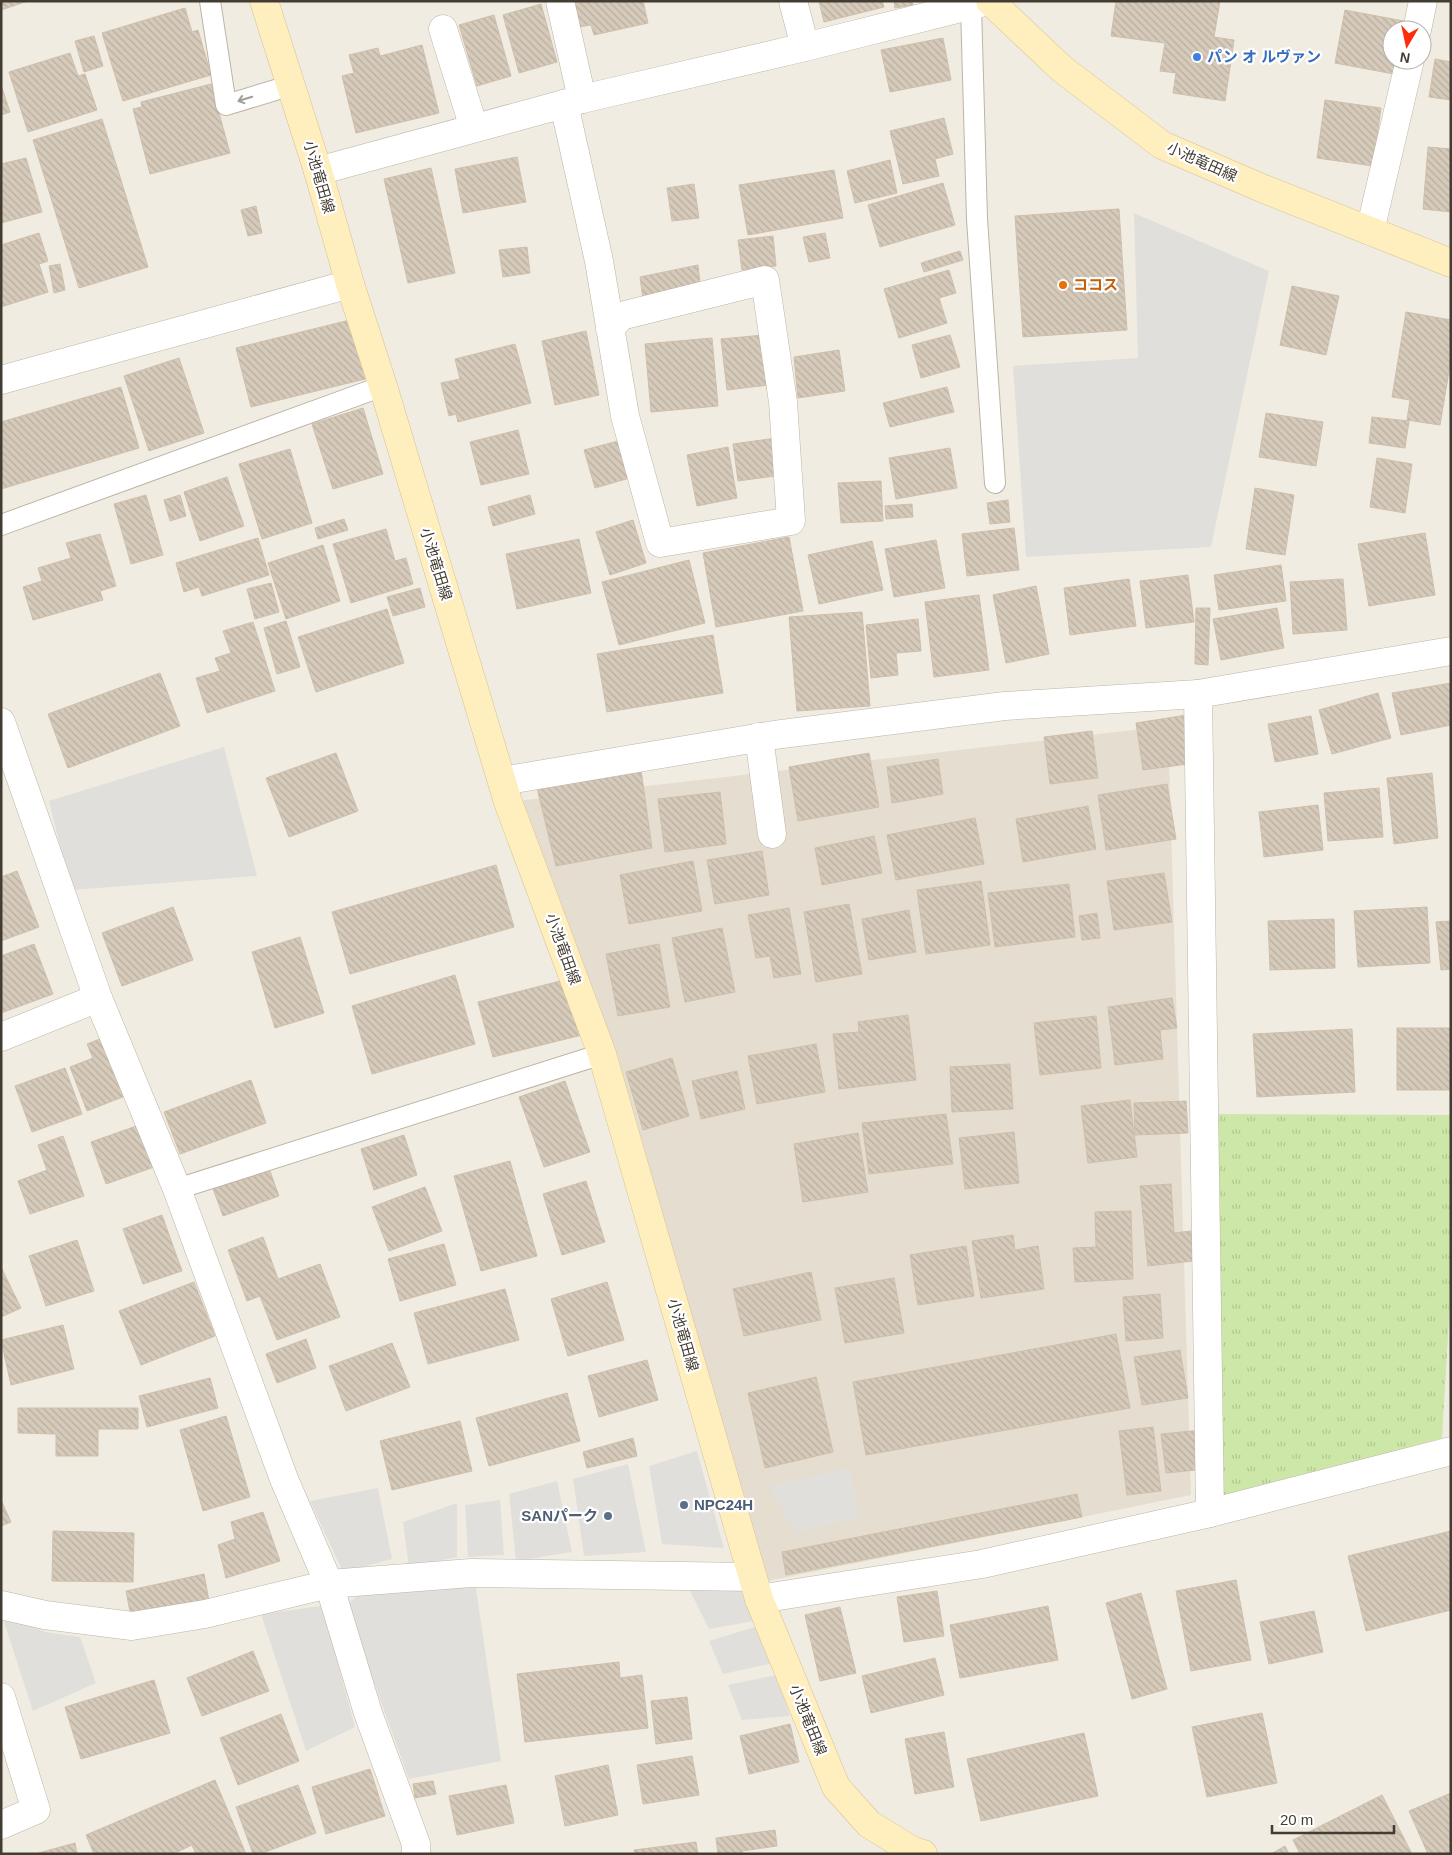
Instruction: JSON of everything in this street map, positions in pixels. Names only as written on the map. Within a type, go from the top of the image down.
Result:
[{"type":"main road","name":"小池竜田線","points":[[264,1],[292,85],[350,284],[383,386],[502,781],[602,1054],[756,1588],[836,1787],[869,1824],[913,1851],[923,1854]]},
{"type":"main road","name":"小池竜田線","points":[[983,3],[1062,69],[1162,145],[1264,189],[1451,263]]},
{"type":"street","points":[[560,1],[573,101],[610,329],[625,416],[660,542],[791,521],[783,402],[766,280],[621,316],[610,329]]},
{"type":"street","points":[[793,1],[805,47]]},
{"type":"street","points":[[1419,20],[1423,1]]},
{"type":"street","points":[[318,171],[573,101],[983,3]]},
{"type":"street","points":[[443,29],[474,128]]},
{"type":"street","points":[[1370,231],[1408,70]]},
{"type":"street","points":[[1,380],[350,284]]},
{"type":"street","points":[[502,781],[759,738],[1005,706],[1198,694],[1451,651]]},
{"type":"street","points":[[1198,694],[1210,1513]]},
{"type":"street","points":[[1,722],[98,998],[177,1189],[284,1479],[329,1584],[368,1712],[416,1844],[416,1854]]},
{"type":"street","points":[[759,738],[772,834]]},
{"type":"street","points":[[1,1037],[98,998]]},
{"type":"street","points":[[1,1605],[45,1615],[132,1626],[205,1614],[329,1584],[471,1573],[756,1588],[982,1564],[1210,1513],[1451,1451]]},
{"type":"street","points":[[1,1697],[36,1810],[1,1825]]},
{"type":"lane","points":[[210,1],[226,105],[292,85]]},
{"type":"lane","points":[[983,3],[977,219],[994,483]]},
{"type":"lane","points":[[1,525],[383,386]]},
{"type":"lane","points":[[177,1189],[602,1054]]},
{"type":"shaded area","points":[[1134,213],[1269,271],[1211,547],[1026,557],[1013,366],[1138,358]]},
{"type":"shaded area","points":[[1168,726],[1191,1495],[768,1581],[508,802]]},
{"type":"shaded area","points":[[224,747],[257,876],[71,890],[49,801]]},
{"type":"shaded area","name":"NPC24H","points":[[697,1451],[724,1548],[662,1544],[649,1466]]},
{"type":"shaded area","name":"SANパーク","points":[[628,1464],[646,1552],[584,1556],[573,1479]]},
{"type":"shaded area","name":"NPC24H","points":[[850,1468],[859,1517],[795,1533],[769,1486]]},
{"type":"shaded area","name":"SANパーク","points":[[557,1481],[572,1552],[516,1561],[509,1494]]},
{"type":"shaded area","points":[[378,1488],[392,1559],[343,1572],[310,1501]]},
{"type":"shaded area","name":"SANパーク","points":[[500,1500],[504,1555],[468,1557],[465,1505]]},
{"type":"shaded area","points":[[457,1503],[457,1557],[409,1567],[403,1522]]},
{"type":"shaded area","points":[[475,1581],[501,1761],[409,1779],[346,1605],[361,1593]]},
{"type":"shaded area","points":[[745,1585],[759,1620],[709,1629],[690,1591]]},
{"type":"shaded area","points":[[322,1606],[355,1727],[306,1751],[261,1614]]},
{"type":"shaded area","points":[[14,1619],[45,1632],[80,1637],[96,1683],[33,1711],[4,1622]]},
{"type":"shaded area","points":[[758,1626],[778,1662],[723,1674],[709,1641]]},
{"type":"shaded area","points":[[776,1675],[790,1716],[742,1720],[728,1685]]},
{"type":"green space","points":[[1217,1114],[1451,1115],[1451,1284],[1442,1438],[1219,1499]]},
{"type":"building","points":[[1,1],[28,1],[1,10]]},
{"type":"building","points":[[573,1],[643,1],[648,23],[594,35],[591,25],[579,27]]},
{"type":"building","points":[[819,1],[882,1],[884,7],[824,22]]},
{"type":"building","points":[[894,1],[912,1],[913,5],[895,8]]},
{"type":"building","name":"パン オ ルヴァン","points":[[1116,1],[1220,1],[1214,37],[1234,40],[1225,101],[1173,93],[1176,73],[1160,71],[1165,43],[1111,36]]},
{"type":"building","points":[[541,4],[557,62],[519,73],[503,15]]},
{"type":"building","points":[[185,8],[192,32],[198,30],[211,75],[123,101],[102,33]]},
{"type":"building","points":[[1345,10],[1398,20],[1382,20],[1382,70],[1400,70],[1399,75],[1335,63]]},
{"type":"building","points":[[494,15],[511,76],[477,86],[459,25]]},
{"type":"building","points":[[94,36],[103,66],[84,72],[75,41]]},
{"type":"building","points":[[943,38],[951,80],[890,92],[881,50]]},
{"type":"building","points":[[422,45],[439,113],[356,133],[342,76],[354,73],[349,55],[378,48],[380,56]]},
{"type":"building","points":[[70,53],[78,76],[85,74],[97,110],[28,132],[9,72]]},
{"type":"building","points":[[1435,59],[1451,62],[1451,100],[1429,97]]},
{"type":"building","points":[[211,84],[230,153],[150,174],[133,109],[142,107],[141,102]]},
{"type":"building","points":[[1,85],[10,112],[1,115]]},
{"type":"building","points":[[1325,100],[1381,108],[1373,166],[1317,158]]},
{"type":"building","points":[[944,118],[953,154],[935,159],[939,176],[903,184],[890,131]]},
{"type":"building","points":[[102,119],[148,267],[79,288],[33,140]]},
{"type":"building","points":[[1428,147],[1451,149],[1451,212],[1423,209]]},
{"type":"building","points":[[517,157],[526,202],[463,213],[455,169]]},
{"type":"building","points":[[26,158],[42,212],[1,223],[1,164]]},
{"type":"building","points":[[890,160],[897,193],[855,203],[847,171]]},
{"type":"building","points":[[431,168],[455,273],[408,283],[384,179]]},
{"type":"building","points":[[834,170],[843,218],[748,235],[739,185]]},
{"type":"building","points":[[943,183],[955,225],[880,247],[868,205]]},
{"type":"building","points":[[694,184],[699,218],[672,221],[667,188]]},
{"type":"building","points":[[256,206],[262,233],[248,236],[241,210]]},
{"type":"building","points":[[1119,209],[1127,330],[1023,337],[1015,216]]},
{"type":"building","points":[[39,233],[48,261],[39,264],[48,292],[1,307],[1,245]]},
{"type":"building","points":[[825,233],[830,258],[809,262],[803,237]]},
{"type":"building","points":[[773,236],[776,266],[742,270],[738,240]]},
{"type":"building","points":[[527,247],[530,273],[503,277],[499,250]]},
{"type":"building","points":[[960,251],[963,260],[924,272],[921,263]]},
{"type":"building","points":[[60,264],[65,290],[54,293],[49,266]]},
{"type":"building","points":[[698,265],[700,283],[643,299],[640,277]]},
{"type":"building","points":[[949,270],[956,293],[939,298],[947,323],[899,338],[884,289]]},
{"type":"building","points":[[1292,286],[1339,296],[1326,355],[1280,345]]},
{"type":"building","points":[[1406,312],[1451,320],[1451,359],[1440,425],[1407,420],[1410,400],[1392,397]]},
{"type":"building","points":[[354,319],[369,378],[251,407],[236,348]]},
{"type":"building","points":[[586,331],[599,395],[555,405],[542,341]]},
{"type":"building","points":[[763,335],[769,385],[727,390],[721,339]]},
{"type":"building","points":[[950,335],[960,367],[921,378],[912,345]]},
{"type":"building","points":[[712,338],[718,406],[651,412],[645,344]]},
{"type":"building","points":[[515,344],[531,403],[458,422],[456,414],[449,416],[441,383],[460,379],[455,359]]},
{"type":"building","points":[[839,350],[845,391],[798,398],[794,357]]},
{"type":"building","points":[[179,358],[204,433],[149,451],[124,376]]},
{"type":"building","points":[[121,387],[139,448],[1,489],[1,422]]},
{"type":"building","points":[[947,387],[954,412],[890,427],[883,403]]},
{"type":"building","points":[[363,408],[383,474],[333,489],[312,424]]},
{"type":"building","points":[[1266,413],[1323,422],[1316,466],[1259,457]]},
{"type":"building","points":[[1372,417],[1409,421],[1405,448],[1369,443]]},
{"type":"building","points":[[518,430],[529,474],[481,485],[470,442]]},
{"type":"building","points":[[776,438],[782,475],[738,481],[733,444]]},
{"type":"building","points":[[622,440],[633,477],[595,488],[584,450]]},
{"type":"building","points":[[728,447],[737,498],[697,506],[687,455]]},
{"type":"building","points":[[950,448],[957,488],[896,499],[889,458]]},
{"type":"building","points":[[290,449],[312,523],[262,539],[239,464]]},
{"type":"building","points":[[1377,458],[1412,464],[1405,513],[1370,507]]},
{"type":"building","points":[[227,477],[244,526],[200,541],[184,492]]},
{"type":"building","points":[[881,481],[883,521],[841,523],[838,483]]},
{"type":"building","points":[[1255,488],[1294,495],[1285,555],[1246,549]]},
{"type":"building","points":[[146,495],[163,555],[131,564],[114,504]]},
{"type":"building","points":[[180,495],[186,516],[170,521],[164,500]]},
{"type":"building","points":[[530,495],[535,514],[493,526],[488,507]]},
{"type":"building","points":[[1008,500],[1010,522],[990,524],[987,503]]},
{"type":"building","points":[[912,504],[913,517],[886,519],[885,506]]},
{"type":"building","points":[[344,519],[348,530],[318,539],[315,528]]},
{"type":"building","points":[[633,520],[646,563],[610,575],[596,532]]},
{"type":"building","points":[[1014,528],[1019,570],[967,576],[962,534]]},
{"type":"building","points":[[386,529],[395,561],[406,558],[413,584],[351,603],[333,544]]},
{"type":"building","points":[[1425,533],[1435,595],[1369,606],[1358,544]]},
{"type":"building","points":[[100,534],[116,586],[100,591],[103,600],[33,620],[23,587],[42,581],[38,568],[71,558],[66,543]]},
{"type":"building","points":[[789,537],[803,611],[716,627],[703,553]]},
{"type":"building","points":[[258,538],[269,575],[202,596],[199,587],[184,592],[176,563]]},
{"type":"building","points":[[579,539],[591,593],[517,609],[506,554]]},
{"type":"building","points":[[936,540],[945,588],[894,597],[885,549]]},
{"type":"building","points":[[872,541],[883,590],[819,604],[808,555]]},
{"type":"building","points":[[323,545],[340,601],[286,619],[268,563]]},
{"type":"building","points":[[689,560],[705,623],[619,645],[602,582]]},
{"type":"building","points":[[1281,565],[1286,601],[1219,610],[1214,575]]},
{"type":"building","points":[[1188,575],[1194,622],[1146,628],[1140,581]]},
{"type":"building","points":[[1129,579],[1136,626],[1070,635],[1064,588]]},
{"type":"building","points":[[1343,579],[1347,630],[1293,634],[1290,582]]},
{"type":"building","points":[[271,583],[279,612],[255,619],[247,589]]},
{"type":"building","points":[[1036,586],[1049,654],[1006,663],[993,595]]},
{"type":"building","points":[[420,588],[425,607],[393,616],[387,597]]},
{"type":"building","points":[[979,595],[989,670],[934,677],[925,602]]},
{"type":"building","points":[[1196,608],[1210,608],[1208,665],[1195,664]]},
{"type":"building","points":[[1277,608],[1284,648],[1221,660],[1213,619]]},
{"type":"building","points":[[387,609],[404,663],[316,692],[298,637]]},
{"type":"building","points":[[862,612],[870,706],[797,711],[789,617]]},
{"type":"building","points":[[918,619],[921,651],[896,653],[898,675],[871,678],[866,625]]},
{"type":"building","points":[[286,621],[300,667],[277,674],[264,628]]},
{"type":"building","points":[[253,622],[275,691],[207,713],[196,678],[220,671],[215,658],[231,653],[223,631]]},
{"type":"building","points":[[713,635],[723,693],[607,712],[597,654]]},
{"type":"building","points":[[160,673],[180,726],[68,768],[48,714]]},
{"type":"building","points":[[1451,683],[1451,725],[1401,735],[1392,693]]},
{"type":"building","points":[[1378,693],[1391,738],[1332,754],[1319,710]]},
{"type":"building","points":[[1187,715],[1195,763],[1143,770],[1136,723]]},
{"type":"building","points":[[1311,716],[1318,754],[1275,762],[1268,724]]},
{"type":"building","points":[[1092,731],[1098,778],[1050,784],[1044,737]]},
{"type":"building","points":[[336,753],[358,811],[289,837],[266,778]]},
{"type":"building","points":[[869,753],[879,807],[798,821],[789,767]]},
{"type":"building","points":[[938,759],[943,794],[892,803],[887,767]]},
{"type":"building","points":[[641,770],[652,848],[556,866],[537,788]]},
{"type":"building","points":[[1432,773],[1438,838],[1394,844],[1387,778]]},
{"type":"building","points":[[1167,784],[1176,839],[1106,850],[1098,795]]},
{"type":"building","points":[[1379,788],[1383,837],[1328,841],[1324,793]]},
{"type":"building","points":[[720,792],[726,844],[665,852],[658,799]]},
{"type":"building","points":[[1318,805],[1323,850],[1264,857],[1259,812]]},
{"type":"building","points":[[1088,806],[1096,849],[1023,862],[1016,819]]},
{"type":"building","points":[[975,818],[984,864],[896,880],[887,835]]},
{"type":"building","points":[[874,836],[882,873],[822,885],[815,848]]},
{"type":"building","points":[[762,851],[769,895],[715,904],[707,860]]},
{"type":"building","points":[[693,861],[702,911],[629,924],[620,875]]},
{"type":"building","points":[[496,865],[514,927],[350,974],[332,912]]},
{"type":"building","points":[[17,871],[39,927],[1,941],[1,877]]},
{"type":"building","points":[[1164,873],[1172,922],[1114,930],[1107,881]]},
{"type":"building","points":[[981,881],[990,945],[926,954],[917,890]]},
{"type":"building","points":[[1069,884],[1075,937],[995,947],[988,893]]},
{"type":"building","points":[[849,904],[862,974],[816,982],[804,912]]},
{"type":"building","points":[[173,907],[193,960],[122,986],[102,933]]},
{"type":"building","points":[[1427,907],[1430,963],[1358,967],[1354,911]]},
{"type":"building","points":[[789,908],[801,974],[774,978],[770,956],[756,958],[748,915]]},
{"type":"building","points":[[909,910],[916,952],[869,960],[862,919]]},
{"type":"building","points":[[1097,913],[1100,938],[1082,940],[1079,916]]},
{"type":"building","points":[[1334,919],[1335,968],[1270,970],[1268,921]]},
{"type":"building","points":[[1451,921],[1451,969],[1441,970],[1436,922]]},
{"type":"building","points":[[722,928],[735,992],[685,1002],[672,938]]},
{"type":"building","points":[[300,937],[324,1013],[275,1028],[252,952]]},
{"type":"building","points":[[34,944],[53,994],[1,1013],[1,956]]},
{"type":"building","points":[[659,944],[670,1007],[618,1016],[606,954]]},
{"type":"building","points":[[455,975],[475,1044],[372,1074],[352,1006]]},
{"type":"building","points":[[568,979],[582,1035],[493,1057],[478,1002]]},
{"type":"building","points":[[1172,998],[1177,1028],[1160,1030],[1163,1059],[1115,1065],[1108,1007]]},
{"type":"building","points":[[908,1015],[916,1080],[839,1089],[833,1034],[859,1032],[858,1022]]},
{"type":"building","points":[[1096,1016],[1101,1068],[1040,1075],[1034,1023]]},
{"type":"building","points":[[1397,1028],[1451,1028],[1451,1090],[1397,1090]]},
{"type":"building","points":[[1352,1029],[1355,1092],[1257,1097],[1253,1034]]},
{"type":"building","points":[[110,1035],[133,1093],[87,1111],[70,1067],[93,1058],[87,1044]]},
{"type":"building","points":[[816,1044],[825,1092],[757,1104],[748,1056]]},
{"type":"building","points":[[672,1058],[689,1116],[643,1130],[626,1072]]},
{"type":"building","points":[[1010,1064],[1013,1109],[952,1112],[950,1067]]},
{"type":"building","points":[[65,1068],[82,1114],[32,1132],[15,1086]]},
{"type":"building","points":[[737,1071],[745,1109],[701,1119],[692,1081]]},
{"type":"building","points":[[251,1080],[266,1123],[180,1154],[164,1112]]},
{"type":"building","points":[[565,1081],[590,1152],[544,1167],[519,1097]]},
{"type":"building","points":[[1130,1100],[1137,1157],[1088,1163],[1081,1106]]},
{"type":"building","points":[[1186,1101],[1188,1133],[1135,1135],[1134,1103]]},
{"type":"building","points":[[946,1114],[953,1164],[869,1174],[862,1123]]},
{"type":"building","points":[[142,1124],[157,1166],[106,1184],[91,1142]]},
{"type":"building","points":[[1014,1132],[1019,1183],[965,1189],[959,1138]]},
{"type":"building","points":[[858,1133],[868,1192],[803,1202],[794,1144]]},
{"type":"building","points":[[404,1135],[417,1175],[374,1190],[361,1149]]},
{"type":"building","points":[[63,1136],[84,1196],[30,1214],[18,1181],[47,1170],[38,1145]]},
{"type":"building","points":[[510,1161],[537,1256],[481,1271],[454,1176]]},
{"type":"building","points":[[267,1163],[279,1196],[223,1216],[211,1183]]},
{"type":"building","points":[[586,1181],[605,1242],[562,1255],[543,1194]]},
{"type":"building","points":[[1171,1184],[1174,1233],[1191,1231],[1193,1261],[1148,1266],[1140,1186]]},
{"type":"building","points":[[425,1187],[442,1231],[389,1251],[372,1207]]},
{"type":"building","points":[[1131,1211],[1133,1279],[1075,1282],[1073,1248],[1096,1247],[1095,1212]]},
{"type":"building","points":[[162,1215],[182,1271],[143,1284],[123,1229]]},
{"type":"building","points":[[1013,1235],[1015,1250],[1038,1246],[1044,1289],[981,1298],[972,1241]]},
{"type":"building","points":[[263,1237],[278,1279],[320,1264],[340,1317],[277,1340],[260,1296],[247,1301],[228,1250]]},
{"type":"building","points":[[77,1240],[94,1291],[46,1306],[29,1256]]},
{"type":"building","points":[[444,1244],[456,1285],[400,1301],[388,1259]]},
{"type":"building","points":[[966,1246],[974,1296],[918,1305],[910,1255]]},
{"type":"building","points":[[1,1267],[21,1308],[1,1317]]},
{"type":"building","points":[[811,1272],[821,1320],[744,1336],[733,1289]]},
{"type":"building","points":[[894,1278],[904,1333],[845,1343],[835,1288]]},
{"type":"building","points":[[194,1282],[215,1336],[141,1365],[119,1311]]},
{"type":"building","points":[[607,1282],[624,1340],[568,1356],[551,1299]]},
{"type":"building","points":[[505,1289],[519,1340],[428,1364],[414,1313]]},
{"type":"building","points":[[1160,1294],[1163,1338],[1126,1341],[1123,1297]]},
{"type":"building","points":[[63,1325],[74,1369],[11,1385],[1,1340]]},
{"type":"building","points":[[1116,1334],[1130,1408],[866,1455],[853,1382]]},
{"type":"building","points":[[306,1339],[316,1368],[277,1383],[266,1354]]},
{"type":"building","points":[[392,1343],[410,1387],[346,1411],[329,1366]]},
{"type":"building","points":[[1180,1350],[1188,1398],[1142,1405],[1134,1357]]},
{"type":"building","points":[[647,1360],[658,1400],[599,1417],[588,1376]]},
{"type":"building","points":[[816,1377],[833,1452],[765,1468],[748,1393]]},
{"type":"building","points":[[210,1378],[218,1408],[147,1427],[139,1396]]},
{"type":"building","points":[[567,1393],[580,1441],[489,1466],[476,1418]]},
{"type":"building","points":[[18,1408],[138,1408],[138,1429],[98,1429],[98,1456],[56,1456],[56,1434],[18,1433]]},
{"type":"building","points":[[226,1416],[250,1497],[203,1511],[180,1430]]},
{"type":"building","points":[[460,1421],[472,1471],[392,1490],[380,1441]]},
{"type":"building","points":[[1153,1427],[1161,1491],[1127,1495],[1119,1431]]},
{"type":"building","points":[[1202,1430],[1206,1469],[1166,1473],[1161,1434]]},
{"type":"building","points":[[633,1438],[637,1456],[587,1468],[583,1452]]},
{"type":"building","points":[[1077,1494],[1082,1517],[786,1575],[782,1552]]},
{"type":"building","points":[[1,1500],[11,1522],[1,1526]]},
{"type":"building","points":[[263,1512],[280,1561],[226,1578],[218,1545],[235,1539],[231,1522]]},
{"type":"building","points":[[53,1531],[134,1533],[133,1582],[52,1581]]},
{"type":"building","points":[[1451,1531],[1451,1610],[1366,1631],[1348,1556]]},
{"type":"building","points":[[204,1574],[210,1606],[132,1622],[126,1591]]},
{"type":"building","points":[[1236,1580],[1251,1660],[1191,1671],[1176,1591]]},
{"type":"building","points":[[937,1591],[944,1636],[904,1642],[897,1597]]},
{"type":"building","points":[[1141,1593],[1167,1689],[1132,1699],[1106,1603]]},
{"type":"building","points":[[1048,1606],[1058,1660],[960,1678],[950,1625]]},
{"type":"building","points":[[840,1607],[856,1673],[820,1681],[805,1615]]},
{"type":"building","points":[[1314,1611],[1323,1652],[1269,1664],[1260,1622]]},
{"type":"building","points":[[253,1651],[269,1691],[202,1716],[187,1678]]},
{"type":"building","points":[[935,1658],[944,1695],[871,1713],[862,1676]]},
{"type":"building","points":[[619,1662],[620,1678],[642,1675],[648,1728],[525,1742],[517,1674]]},
{"type":"building","points":[[154,1680],[170,1733],[81,1759],[65,1707]]},
{"type":"building","points":[[687,1697],[692,1739],[656,1744],[651,1701]]},
{"type":"building","points":[[1262,1713],[1277,1783],[1207,1797],[1192,1727]]},
{"type":"building","points":[[281,1714],[299,1761],[238,1785],[220,1738]]},
{"type":"building","points":[[790,1724],[799,1762],[749,1774],[740,1736]]},
{"type":"building","points":[[944,1732],[954,1787],[915,1794],[905,1739]]},
{"type":"building","points":[[1084,1733],[1098,1796],[981,1821],[967,1759]]},
{"type":"building","points":[[692,1756],[699,1795],[643,1804],[637,1765]]},
{"type":"building","points":[[608,1765],[618,1815],[565,1826],[555,1776]]},
{"type":"building","points":[[370,1769],[385,1816],[326,1834],[312,1787]]},
{"type":"building","points":[[215,1780],[246,1854],[196,1854],[192,1845],[173,1854],[94,1854],[86,1835]]},
{"type":"building","points":[[433,1781],[436,1794],[415,1798],[413,1784]]},
{"type":"building","points":[[298,1785],[316,1833],[260,1854],[253,1854],[236,1807]]},
{"type":"building","points":[[506,1785],[514,1823],[457,1835],[449,1796]]},
{"type":"building","points":[[1451,1793],[1451,1854],[1428,1854],[1409,1811]]},
{"type":"building","points":[[1382,1795],[1412,1854],[1300,1854],[1293,1840]]},
{"type":"building","points":[[775,1830],[777,1846],[742,1851],[743,1854],[718,1854],[716,1838]]},
{"type":"building","points":[[696,1842],[698,1854],[635,1854],[634,1850]]},
{"type":"building","points":[[75,1843],[77,1854],[35,1854]]},
{"type":"building","points":[[1285,1846],[1289,1854],[1271,1854]]},
{"type":"place","name":"パン オ ルヴァン","points":[[1197,57]]},
{"type":"place","name":"ココス","points":[[1063,285]]},
{"type":"place","name":"NPC24H","points":[[684,1505]]},
{"type":"place","name":"SANパーク","points":[[608,1516]]}]
